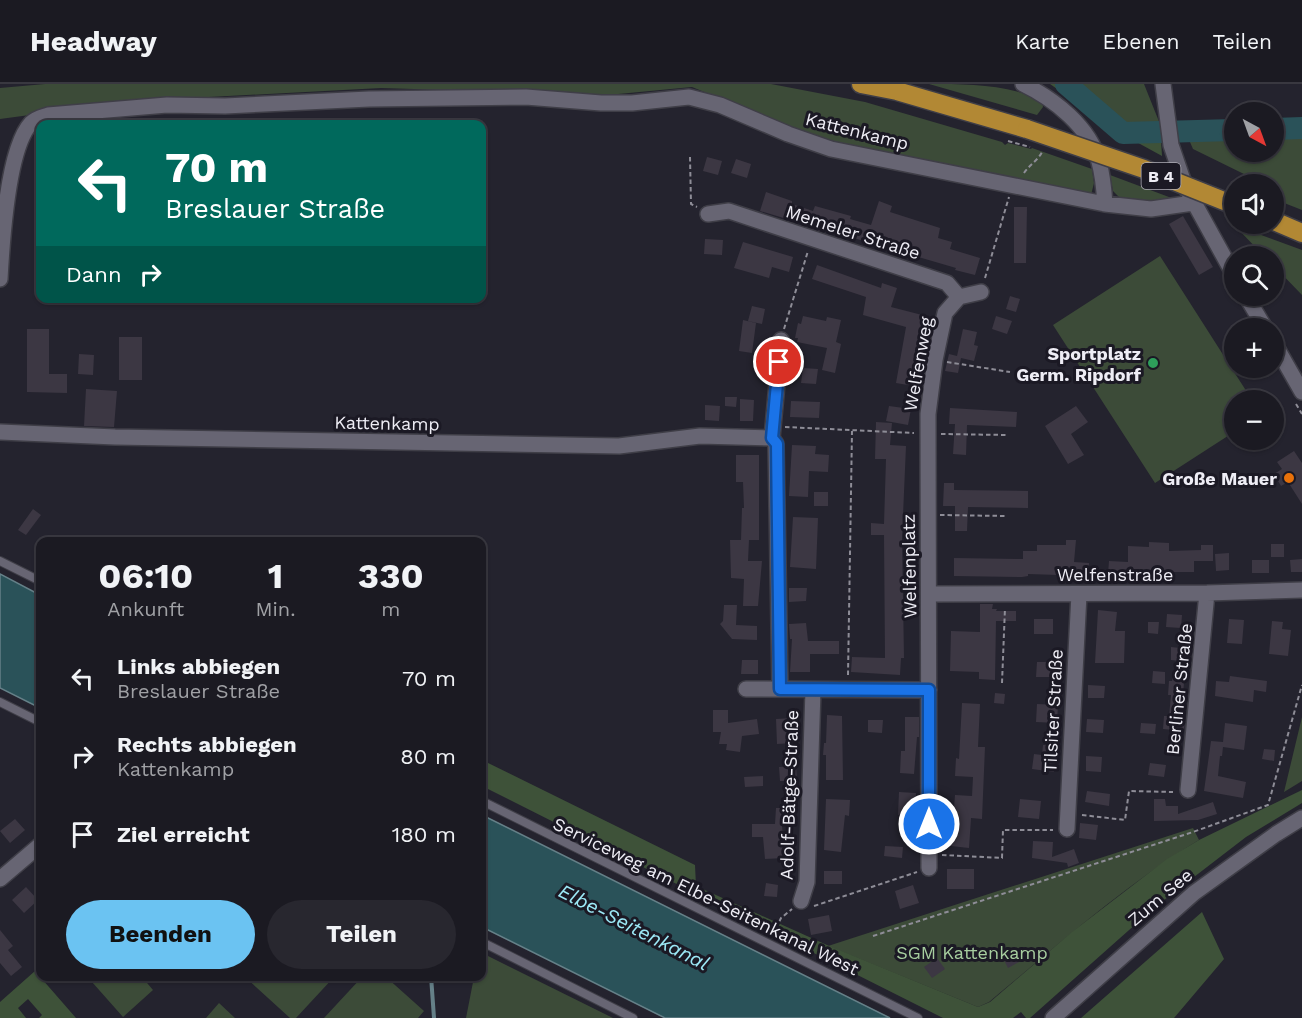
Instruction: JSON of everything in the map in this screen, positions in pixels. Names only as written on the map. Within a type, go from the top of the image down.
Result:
[{"type":"highway","name":"B 4","points":[[861,84],[897,91],[1027,129],[1144,169],[1224,201]]},
{"type":"highway","points":[[1284,225],[1302,233]]},
{"type":"street","points":[[1023,84],[1054,102],[1092,144],[1099,161],[1105,204]]},
{"type":"street","points":[[1163,84],[1171,145],[1185,186],[1224,257]]},
{"type":"street","name":"Kattenkamp","points":[[0,279],[3,220],[18,149],[31,124],[37,118],[48,115],[167,105],[225,106],[369,99],[526,97],[632,103],[689,97],[720,105],[788,134],[831,149],[1105,204],[1151,209],[1193,203]]},
{"type":"street","name":"Memeler Straße","points":[[708,214],[729,211],[947,283],[959,297]]},
{"type":"street","points":[[959,297],[981,292]]},
{"type":"street","name":"Welfenweg","points":[[927,438],[935,360],[945,313],[959,297]]},
{"type":"street","points":[[780,689],[777,444],[773,432],[781,340]]},
{"type":"street","points":[[1284,360],[1302,392]]},
{"type":"street","name":"Kattenkamp","points":[[0,432],[126,438],[619,446],[700,436],[773,432]]},
{"type":"street","name":"Welfenplatz","points":[[927,438],[929,868]]},
{"type":"street","name":"Welfenstraße","points":[[929,594],[1207,593],[1302,590]]},
{"type":"street","name":"Berliner Straße","points":[[1188,790],[1207,593]]},
{"type":"street","name":"Tilsiter Straße","points":[[1067,830],[1079,594]]},
{"type":"street","points":[[746,689],[929,690]]},
{"type":"street","name":"Adolf-Bätge-Straße","points":[[801,901],[807,882],[813,690]]},
{"type":"street","name":"Zum See","points":[[1053,1018],[1194,892],[1302,818]]},
{"type":"street","points":[[0,879],[36,848]]},
{"type":"lane","points":[[0,561],[36,579]]},
{"type":"lane","points":[[0,702],[36,720]]},
{"type":"lane","name":"Serviceweg am Elbe-Seitenkanal West","points":[[486,803],[918,1018]]},
{"type":"lane","points":[[486,944],[633,1018]]},
{"type":"path","points":[[1008,141],[1030,147]]},
{"type":"path","points":[[690,157],[691,204],[708,214]]},
{"type":"path","points":[[981,292],[1012,185]]},
{"type":"path","points":[[781,340],[812,240]]},
{"type":"path","points":[[935,360],[1010,372]]},
{"type":"path","points":[[773,432],[852,431],[927,438],[1008,435]]},
{"type":"path","points":[[848,690],[852,431]]},
{"type":"path","points":[[928,515],[1007,516]]},
{"type":"path","points":[[1002,683],[1005,593]]},
{"type":"path","points":[[873,936],[1193,832],[1268,805],[1302,685]]},
{"type":"path","points":[[1079,814],[1125,820],[1129,791],[1181,792],[1188,790]]},
{"type":"path","points":[[801,901],[813,906],[929,868],[939,855],[1002,858],[1003,830],[1067,830]]},
{"type":"path","points":[[769,943],[781,918]]},
{"type":"green space","points":[[45,84],[771,84],[865,102],[1002,142],[1005,145],[1008,143],[1032,148],[1092,169],[1094,183],[1091,195],[827,142],[692,87],[608,95],[381,88],[134,101],[0,119],[0,88]]},
{"type":"green space","points":[[929,84],[1002,88],[1042,101],[1043,107],[1037,115]]},
{"type":"green space","points":[[1050,84],[1077,84],[1126,130],[1160,124],[1162,156],[1120,133]]},
{"type":"green space","points":[[1077,84],[1144,84],[1160,124],[1126,130]]},
{"type":"green space","points":[[1302,131],[1302,210],[1284,203],[1284,174],[1244,174],[1193,149],[1187,135],[1224,134],[1224,162],[1284,162],[1284,132]]},
{"type":"green space","points":[[1110,175],[1177,200],[1151,204],[1123,201],[1113,191]]},
{"type":"green space","points":[[1243,234],[1258,234],[1302,250],[1302,295],[1284,276],[1284,246],[1254,246]]},
{"type":"green space","name":"Sportplatz Germ. Ripdorf","points":[[1160,256],[1224,356],[1224,378],[1238,378],[1246,390],[1224,390],[1224,438],[1155,483],[1053,325]]},
{"type":"green space","points":[[1302,717],[1302,781],[1284,792]]},
{"type":"green space","points":[[486,762],[695,865],[696,886],[827,945],[978,1007],[990,1002],[1072,932],[1167,859],[1199,840],[1302,790],[1302,803],[1246,837],[1155,907],[1030,1018],[1026,1018],[1021,1012],[1013,1018],[943,1018],[486,788]]},
{"type":"green space","name":"SGM Kattenkamp","points":[[1193,828],[1199,840],[1117,897],[989,1002],[978,1007],[828,946]]},
{"type":"green space","points":[[1202,912],[1224,959],[1174,1018],[1081,1018]]},
{"type":"green space","points":[[486,955],[613,1018],[466,1018],[473,981],[486,981]]},
{"type":"green space","points":[[35,971],[36,981],[44,981],[76,1018],[39,1018],[42,1015],[28,999],[18,1008],[26,1018],[0,1018],[0,1002]]},
{"type":"green space","points":[[145,981],[153,990],[123,1017],[92,982]]},
{"type":"green space","points":[[249,981],[330,981],[296,1018],[290,1018]]},
{"type":"green space","points":[[358,981],[390,981],[424,1011],[418,1018],[324,1018]]},
{"type":"green space","points":[[219,1003],[235,1018],[206,1018]]},
{"type":"water","points":[[0,574],[36,593],[36,706],[0,688]]},
{"type":"water","name":"Elbe-Seitenkanal","points":[[486,817],[890,1018],[665,1018],[486,929]]},
{"type":"building","points":[[707,157],[722,161],[718,175],[703,171]]},
{"type":"building","points":[[736,159],[751,164],[747,178],[731,173]]},
{"type":"building","points":[[766,192],[813,211],[815,206],[851,216],[850,219],[871,225],[879,201],[892,206],[890,212],[940,228],[938,238],[952,242],[950,249],[980,258],[975,275],[833,232],[832,234],[816,230],[817,228],[760,211]]},
{"type":"building","points":[[1014,207],[1027,207],[1026,263],[1014,263]]},
{"type":"building","points":[[1183,216],[1213,267],[1199,275],[1169,224]]},
{"type":"building","points":[[705,239],[723,240],[722,255],[704,254]]},
{"type":"building","points":[[743,242],[793,257],[789,272],[772,267],[769,278],[734,268]]},
{"type":"building","points":[[817,265],[881,288],[882,283],[897,288],[891,307],[926,316],[914,386],[896,383],[906,327],[863,315],[866,297],[812,279]]},
{"type":"building","points":[[1010,296],[1020,299],[1016,312],[1006,309]]},
{"type":"building","points":[[752,306],[765,309],[762,324],[748,321]]},
{"type":"building","points":[[803,316],[826,321],[827,317],[841,320],[836,342],[841,344],[835,373],[822,370],[827,348],[797,342],[798,338],[795,338],[798,323],[801,324]]},
{"type":"building","points":[[996,316],[1012,321],[1007,334],[992,329]]},
{"type":"building","points":[[743,320],[756,323],[752,353],[739,351]]},
{"type":"building","points":[[27,329],[49,329],[49,374],[67,374],[67,393],[27,392]]},
{"type":"building","points":[[963,329],[977,332],[974,345],[978,346],[974,361],[961,358],[958,373],[945,371],[949,354],[957,356]]},
{"type":"building","points":[[119,337],[142,337],[142,380],[119,380]]},
{"type":"building","points":[[79,354],[94,355],[93,375],[78,374]]},
{"type":"building","points":[[803,368],[818,369],[816,384],[801,383]]},
{"type":"building","points":[[86,389],[117,391],[114,427],[84,426]]},
{"type":"building","points":[[725,397],[737,397],[736,407],[725,406]]},
{"type":"building","points":[[740,399],[754,400],[753,421],[740,421]]},
{"type":"building","points":[[791,401],[820,402],[819,418],[790,417]]},
{"type":"building","points":[[705,405],[720,406],[719,421],[705,420]]},
{"type":"building","points":[[889,406],[911,409],[908,425],[886,421]]},
{"type":"building","points":[[1076,406],[1088,422],[1071,434],[1084,455],[1068,464],[1045,426]]},
{"type":"building","points":[[950,408],[1017,412],[1016,427],[967,425],[966,455],[953,454],[955,424],[949,424]]},
{"type":"building","points":[[876,422],[892,423],[890,445],[906,446],[902,539],[904,658],[901,658],[900,675],[851,672],[852,657],[885,658],[884,535],[871,535],[871,523],[884,524],[886,459],[875,459]]},
{"type":"building","points":[[792,445],[816,446],[815,454],[829,455],[828,472],[809,471],[808,497],[789,496]]},
{"type":"building","name":"Große Mauer","points":[[1294,451],[1302,463],[1302,504],[1288,482],[1281,486],[1274,474],[1282,469],[1277,462]]},
{"type":"building","points":[[736,455],[759,455],[759,540],[749,540],[748,561],[762,561],[758,606],[743,606],[744,579],[731,578],[730,540],[741,540],[742,508],[744,508],[743,482],[736,482]]},
{"type":"building","points":[[944,483],[954,483],[954,490],[1028,491],[1028,508],[968,507],[967,531],[955,531],[955,506],[943,506]]},
{"type":"building","points":[[814,492],[828,492],[828,506],[814,506]]},
{"type":"building","points":[[33,509],[41,515],[26,535],[18,530]]},
{"type":"building","points":[[793,517],[818,518],[816,569],[790,567]]},
{"type":"building","points":[[1066,540],[1076,540],[1074,562],[1089,563],[1089,576],[1028,574],[1022,577],[954,576],[954,558],[1023,559],[1023,551],[1037,551],[1037,545],[1066,545]]},
{"type":"building","points":[[1149,542],[1169,543],[1169,551],[1201,550],[1201,545],[1213,545],[1213,561],[1194,561],[1194,572],[1108,574],[1109,561],[1128,562],[1128,546],[1149,547]]},
{"type":"building","points":[[1271,544],[1284,544],[1284,557],[1271,557]]},
{"type":"building","points":[[1229,553],[1229,570],[1216,571],[1215,554]]},
{"type":"building","points":[[1302,559],[1302,572],[1291,572],[1290,560]]},
{"type":"building","points":[[1252,560],[1269,560],[1269,573],[1252,573]]},
{"type":"building","points":[[789,588],[807,588],[806,601],[789,602]]},
{"type":"building","points":[[980,604],[993,604],[992,609],[997,609],[996,611],[1016,611],[1016,621],[996,621],[995,680],[979,679],[979,672],[950,671],[951,631],[980,632]]},
{"type":"building","points":[[724,605],[737,605],[736,625],[757,626],[757,640],[732,639],[720,624],[723,621]]},
{"type":"building","points":[[1098,610],[1117,612],[1115,631],[1125,631],[1124,663],[1095,663]]},
{"type":"building","points":[[1167,614],[1182,615],[1181,628],[1166,627]]},
{"type":"building","points":[[1034,619],[1053,619],[1053,634],[1034,634]]},
{"type":"building","points":[[1229,619],[1244,620],[1242,644],[1227,643]]},
{"type":"building","points":[[1272,621],[1283,622],[1282,629],[1291,630],[1288,656],[1269,654]]},
{"type":"building","points":[[1148,622],[1159,622],[1158,634],[1148,633]]},
{"type":"building","points":[[806,623],[808,641],[839,641],[839,654],[810,654],[810,672],[790,672],[792,639],[790,639],[789,624]]},
{"type":"building","points":[[1171,647],[1189,649],[1188,662],[1171,660]]},
{"type":"building","points":[[742,660],[758,660],[758,674],[741,674]]},
{"type":"building","points":[[1037,662],[1056,662],[1056,677],[1036,677]]},
{"type":"building","points":[[1153,671],[1165,672],[1165,684],[1152,683]]},
{"type":"building","points":[[1173,676],[1182,676],[1181,682],[1184,682],[1183,696],[1180,696],[1178,721],[1185,721],[1184,731],[1163,729],[1164,716],[1169,716],[1171,695],[1168,695],[1169,681],[1172,681]]},
{"type":"building","points":[[1230,676],[1267,681],[1266,692],[1254,690],[1253,702],[1215,696],[1216,681],[1229,682]]},
{"type":"building","points":[[1088,685],[1105,686],[1104,698],[1088,698]]},
{"type":"building","points":[[995,693],[1005,694],[1004,704],[994,703]]},
{"type":"building","points":[[962,703],[980,704],[978,747],[985,747],[982,819],[971,818],[969,848],[951,846],[955,795],[972,796],[973,777],[955,776],[956,758],[959,759]]},
{"type":"building","points":[[1037,704],[1058,705],[1057,723],[1036,722]]},
{"type":"building","points":[[713,710],[728,710],[728,723],[757,719],[759,734],[742,736],[740,752],[726,750],[727,744],[719,744],[721,732],[713,732]]},
{"type":"building","points":[[827,715],[842,716],[843,780],[826,780],[826,755],[823,755]]},
{"type":"building","points":[[905,717],[919,717],[914,774],[900,773],[901,751],[905,751]]},
{"type":"building","points":[[793,718],[793,743],[777,744],[776,719]]},
{"type":"building","points":[[1087,719],[1104,720],[1103,733],[1086,732]]},
{"type":"building","points":[[868,720],[883,720],[882,733],[868,732]]},
{"type":"building","points":[[1141,723],[1156,724],[1155,734],[1140,733]]},
{"type":"building","points":[[1225,723],[1247,726],[1244,750],[1223,747],[1218,776],[1246,782],[1243,798],[1204,791],[1211,741],[1223,742]]},
{"type":"building","points":[[1043,745],[1056,745],[1054,772],[1032,769],[1034,754],[1042,755]]},
{"type":"building","points":[[1264,749],[1275,750],[1274,761],[1262,759]]},
{"type":"building","points":[[1086,756],[1102,757],[1101,772],[1086,771]]},
{"type":"building","points":[[1150,763],[1166,765],[1164,777],[1148,775]]},
{"type":"building","points":[[796,766],[797,781],[780,781],[779,767]]},
{"type":"building","points":[[763,776],[763,786],[745,787],[744,777]]},
{"type":"building","points":[[1087,791],[1110,794],[1109,806],[1085,802]]},
{"type":"building","points":[[899,792],[916,793],[915,816],[898,815]]},
{"type":"building","points":[[826,799],[850,800],[849,816],[845,815],[841,852],[824,850]]},
{"type":"building","points":[[1020,799],[1041,801],[1039,819],[1018,817]]},
{"type":"building","points":[[1154,799],[1165,799],[1166,806],[1178,806],[1178,814],[1213,802],[1217,814],[1198,820],[1154,821]]},
{"type":"building","points":[[776,808],[793,808],[793,824],[775,824]]},
{"type":"building","points":[[15,819],[25,830],[10,843],[0,831]]},
{"type":"building","points":[[1080,823],[1098,825],[1096,840],[1079,838]]},
{"type":"building","points":[[752,824],[782,824],[784,858],[765,859],[763,837],[752,837]]},
{"type":"building","points":[[1033,841],[1053,842],[1052,857],[1074,849],[1079,863],[1068,867],[1067,863],[1032,858]]},
{"type":"building","points":[[885,846],[903,847],[902,858],[884,856]]},
{"type":"building","points":[[947,869],[974,869],[974,889],[947,889]]},
{"type":"building","points":[[824,871],[842,871],[842,884],[824,884]]},
{"type":"building","points":[[766,883],[778,885],[777,897],[764,896]]},
{"type":"building","points":[[913,885],[919,903],[900,909],[895,891]]},
{"type":"building","points":[[26,887],[36,898],[36,902],[24,913],[12,900]]},
{"type":"building","points":[[829,915],[832,931],[811,935],[808,919]]},
{"type":"building","points":[[0,930],[13,946],[8,950],[22,967],[11,976],[0,963]]},
{"type":"building","points":[[1013,950],[1019,962],[1008,968],[1002,956]]},
{"type":"building","points":[[937,958],[945,969],[932,978],[924,967]]},
{"type":"waterway","points":[[1066,84],[1123,133],[1224,130]]},
{"type":"waterway","points":[[1284,129],[1302,128]]},
{"type":"waterway","points":[[431,981],[434,1018]]},
{"type":"place","name":"Sportplatz Germ. Ripdorf","points":[[1153,363]]},
{"type":"place","name":"Große Mauer","points":[[1289,478]]},
{"type":"route","points":[[779,362],[772,438],[777,444],[780,689],[929,690],[929,824]]}]
